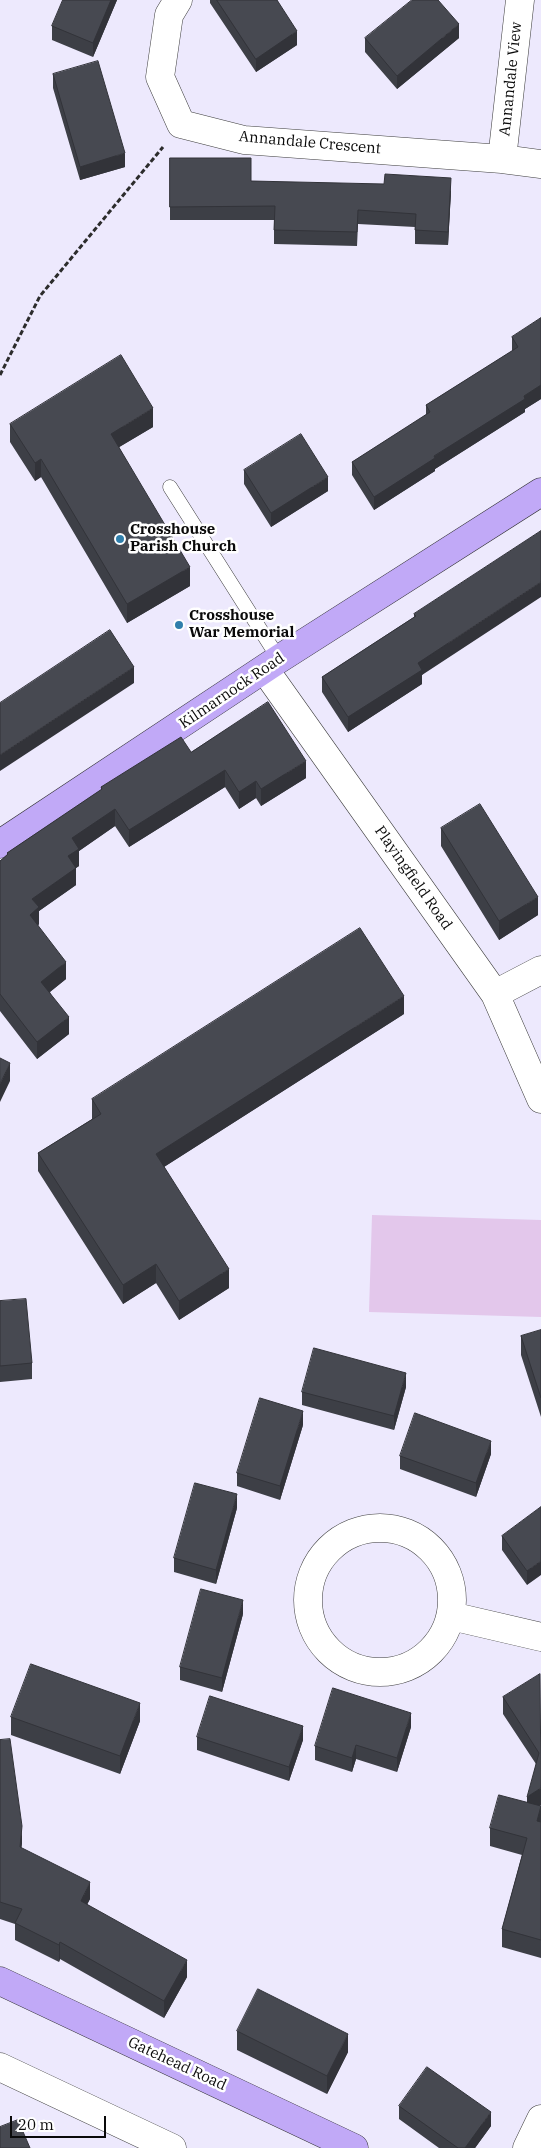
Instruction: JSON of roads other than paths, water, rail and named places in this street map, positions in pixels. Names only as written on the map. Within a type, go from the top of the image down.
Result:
[{"type":"main road","name":"Kilmarnock Road","points":[[0,844],[272,664],[541,492]]},
{"type":"main road","name":"Gatehead Road","points":[[0,1980],[322,2141],[354,2148]]},
{"type":"street","name":"Annandale Crescent","points":[[178,0],[169,14],[160,76],[182,124],[244,140],[502,159],[541,164]]},
{"type":"street","name":"Annandale View","points":[[502,159],[520,0]]},
{"type":"street","name":"Playingfield Road","points":[[272,664],[495,994],[541,1099]]},
{"type":"street","points":[[495,994],[541,970]]},
{"type":"street","points":[[375,1528],[400,1530],[419,1539],[438,1556],[450,1578],[451,1616],[442,1639],[425,1658],[412,1666],[387,1673],[352,1668],[331,1654],[315,1634],[309,1618],[307,1593],[318,1561],[335,1542],[358,1531],[375,1528]]},
{"type":"street","points":[[451,1616],[541,1637]]},
{"type":"street","points":[[0,2067],[122,2138],[172,2148]]},
{"type":"street","points":[[527,2148],[541,2119]]},
{"type":"lane","points":[[170,487],[272,664]]},
{"type":"place","name":"Crosshouse Parish Church","points":[[120,539]]},
{"type":"place","name":"Crosshouse War Memorial","points":[[179,625]]}]
